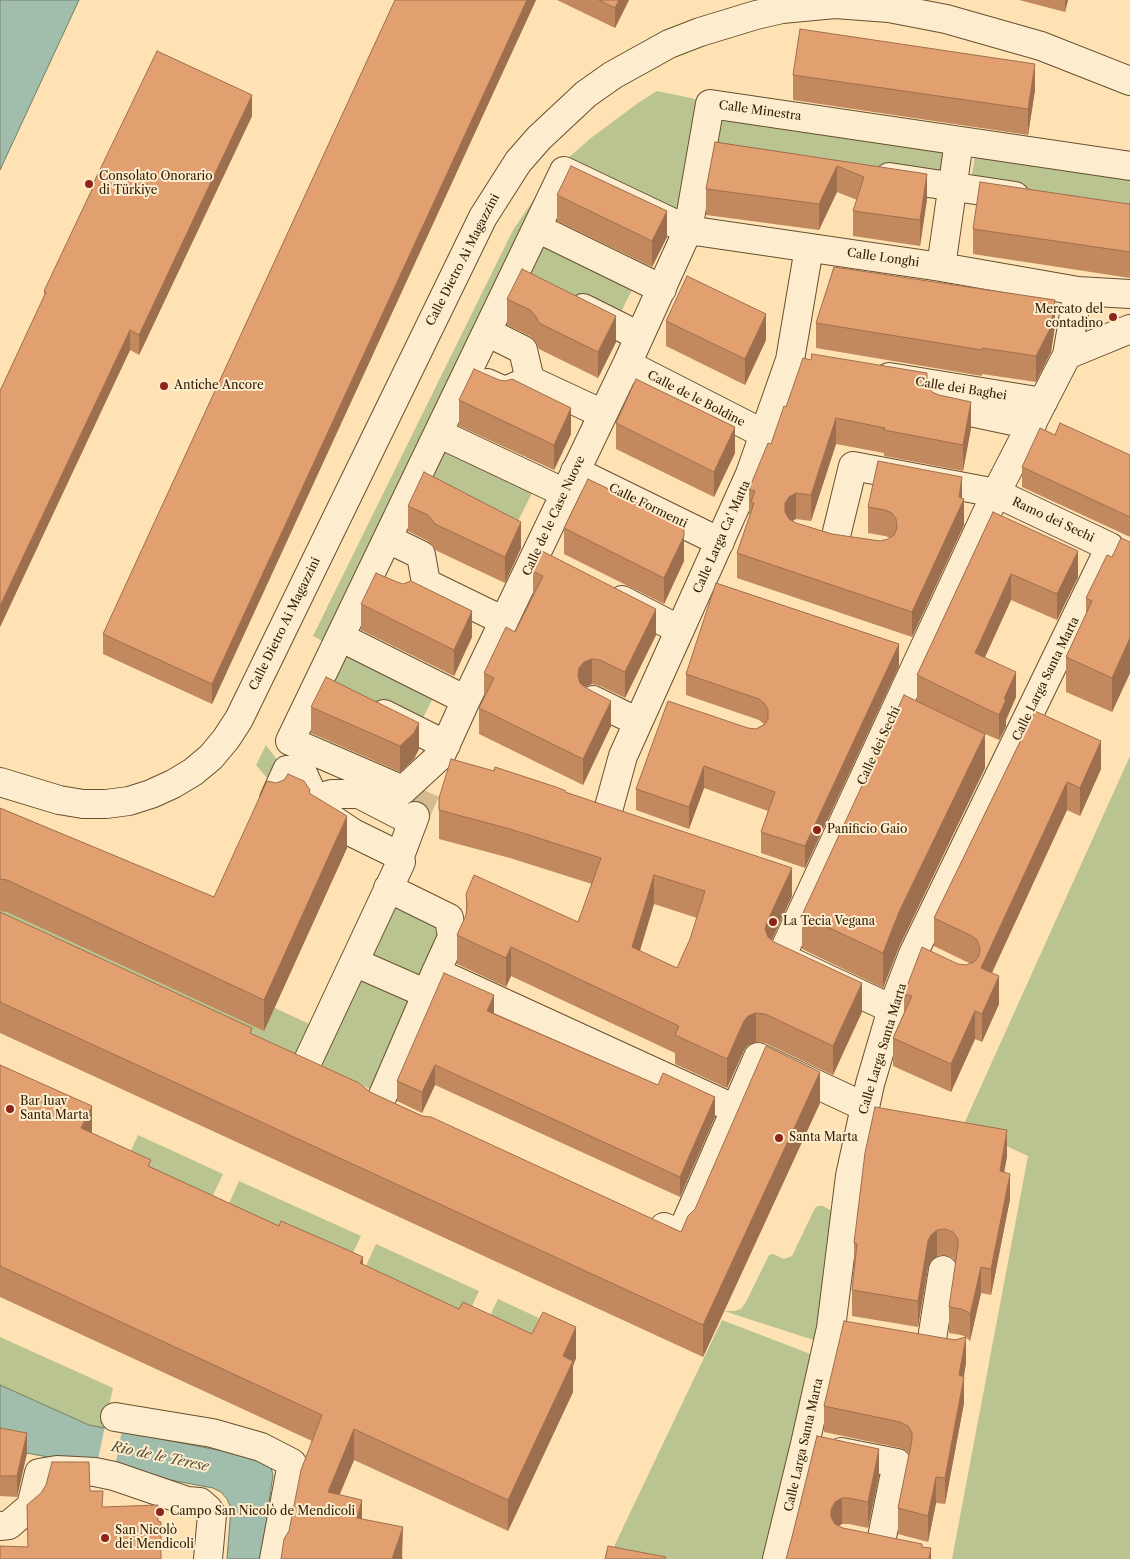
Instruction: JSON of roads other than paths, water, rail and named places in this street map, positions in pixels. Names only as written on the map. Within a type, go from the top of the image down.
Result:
[{"type":"street","name":"Calle Dietro Ai Magazzini","points":[[0,782],[59,800],[82,804],[106,804],[129,800],[152,794],[186,776],[211,756],[226,739],[239,719],[482,217],[518,162],[539,138],[586,94],[613,75],[669,44],[700,32],[774,11],[836,4],[889,8],[946,19],[1041,46],[1130,81]]},
{"type":"street","name":"Calle Minestra","points":[[701,150],[710,104],[1130,166]]},
{"type":"street","points":[[940,267],[960,141]]},
{"type":"street","points":[[701,150],[730,154]]},
{"type":"street","name":"Calle de le Case Nuove","points":[[319,682],[290,741],[414,791],[444,750],[662,289],[688,230],[701,150]]},
{"type":"street","name":"Calle Longhi","points":[[537,228],[564,171],[688,230],[940,267],[1078,291]]},
{"type":"street","points":[[866,173],[1041,200]]},
{"type":"street","points":[[468,765],[353,698],[319,682],[487,332],[523,279],[537,228],[662,289]]},
{"type":"street","name":"Calle Larga Ca' Matta","points":[[634,827],[595,814],[680,630],[711,586],[720,542],[743,518],[750,474],[790,360],[809,248]]},
{"type":"street","points":[[1078,291],[1130,294]]},
{"type":"street","name":"Calle dei Sechi","points":[[892,1009],[781,957],[996,493],[1067,355],[1078,291]]},
{"type":"street","points":[[559,296],[640,336]]},
{"type":"street","points":[[1067,355],[1130,329]]},
{"type":"street","points":[[487,332],[523,350],[530,380]]},
{"type":"street","points":[[790,360],[818,364]]},
{"type":"street","name":"Calle de le Boldine","points":[[627,364],[764,434]]},
{"type":"street","name":"Calle dei Baghei","points":[[864,372],[944,387],[1038,414]]},
{"type":"street","points":[[466,374],[505,391],[530,380],[603,414]]},
{"type":"street","name":"Calle Formenti","points":[[438,433],[570,482],[720,542]]},
{"type":"street","name":"Ramo dei Sechi","points":[[863,548],[821,540],[853,466],[996,493],[1110,547]]},
{"type":"street","points":[[417,477],[442,490]]},
{"type":"street","points":[[517,528],[561,569]]},
{"type":"street","points":[[388,539],[421,556],[408,589]]},
{"type":"street","name":"Calle Larga Santa Marta","points":[[777,1559],[805,1444],[825,1334],[838,1216],[850,1176],[865,1107],[892,1009],[913,954],[1110,547]]},
{"type":"street","points":[[369,578],[408,589],[504,622]]},
{"type":"street","points":[[604,591],[680,630]]},
{"type":"street","points":[[340,637],[466,700]]},
{"type":"street","points":[[894,648],[921,658]]},
{"type":"street","points":[[593,700],[644,711],[675,708]]},
{"type":"street","points":[[896,710],[922,721]]},
{"type":"street","points":[[273,743],[287,770]]},
{"type":"street","points":[[981,749],[1006,761]]},
{"type":"street","points":[[287,770],[301,769],[320,812],[400,856]]},
{"type":"street","points":[[274,799],[287,770]]},
{"type":"street","points":[[280,1056],[314,1072],[354,962],[401,862],[400,856],[414,819],[358,794],[332,794],[315,799]]},
{"type":"street","points":[[786,878],[813,887]]},
{"type":"street","points":[[388,888],[449,918],[452,937],[432,983],[367,1101],[403,1121]]},
{"type":"street","points":[[913,954],[939,966]]},
{"type":"street","points":[[354,962],[432,983],[735,1109]]},
{"type":"street","points":[[644,1218],[681,1234],[758,1057],[865,1107]]},
{"type":"street","points":[[931,1345],[943,1270]]},
{"type":"street","points":[[825,1334],[858,1333]]},
{"type":"street","points":[[904,1340],[958,1350]]},
{"type":"street","points":[[115,1417],[212,1433],[261,1447],[292,1463],[274,1559]]},
{"type":"street","points":[[805,1444],[897,1463],[879,1546]]},
{"type":"street","points":[[0,1526],[9,1525],[31,1506],[39,1473],[57,1470],[90,1472],[114,1476],[187,1502],[200,1502],[208,1508],[212,1515],[208,1559]]},
{"type":"water","points":[[0,0],[79,0],[0,170]]},
{"type":"water","name":"Rio de le Terese","points":[[0,1385],[89,1425],[259,1458],[270,1464],[273,1475],[269,1502],[275,1503],[272,1523],[266,1525],[262,1559],[227,1559],[231,1508],[221,1492],[213,1488],[0,1448]]},
{"type":"tunnel","points":[[415,816],[426,791]]},
{"type":"place","name":"Consolato Onorario di Türkiye","points":[[89,184]]},
{"type":"place","name":"Mercato del contadino","points":[[1113,317]]},
{"type":"place","name":"Antiche Ancore","points":[[164,386]]},
{"type":"place","name":"Panificio Gaio","points":[[817,830]]},
{"type":"place","name":"La Tecia Vegana","points":[[773,922]]},
{"type":"place","name":"Bar Iuav Santa Marta","points":[[10,1109]]},
{"type":"place","name":"Santa Marta","points":[[779,1138]]},
{"type":"place","name":"Campo San Nicolò de Mendicoli","points":[[160,1512]]},
{"type":"place","name":"San Nicolò dei Mendicoli","points":[[105,1538]]}]
